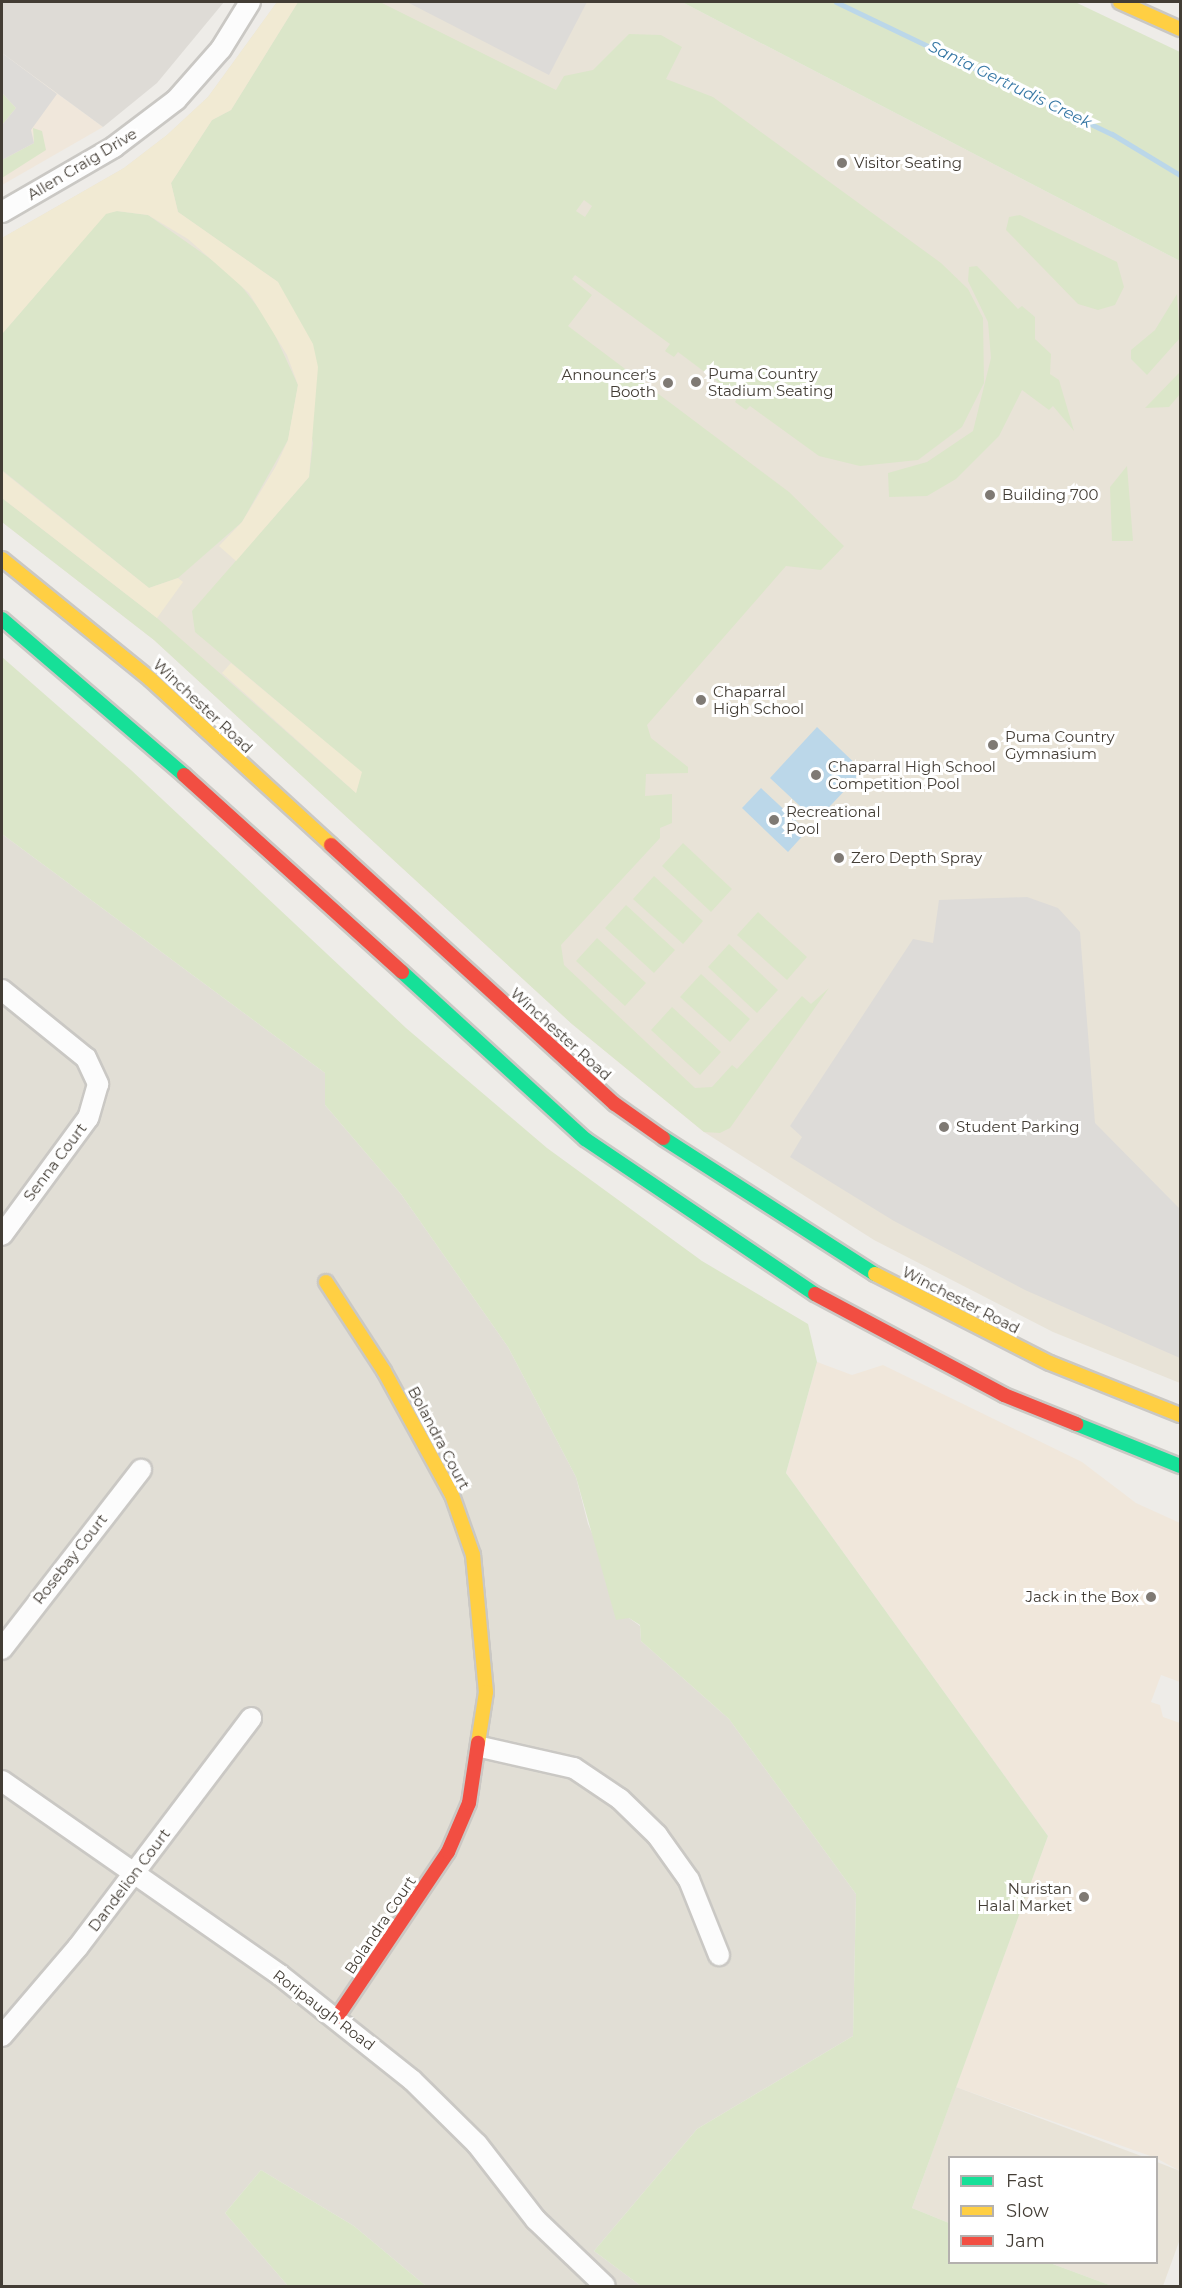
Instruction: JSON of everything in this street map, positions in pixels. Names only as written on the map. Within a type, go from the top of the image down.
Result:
[{"type":"main road","points":[[1120,2],[1180,29]]},
{"type":"main road","name":"Winchester Road","points":[[2,559],[150,679],[615,1104],[729,1184],[882,1279],[1050,1363],[1180,1415]]},
{"type":"main road","points":[[2,619],[118,715],[585,1139],[705,1224],[860,1322],[1004,1395],[1180,1466]]},
{"type":"main road","name":"Bolandra Court","points":[[326,1282],[384,1371],[452,1495],[472,1555],[483,1617],[481,1747],[469,1803],[448,1852],[337,2017]]},
{"type":"street","name":"Allen Craig Drive","points":[[2,212],[114,147],[176,100],[221,49],[250,2]]},
{"type":"street","name":"Senna Court","points":[[2,990],[86,1058],[99,1084],[88,1118],[2,1235]]},
{"type":"street","name":"Rosebay Court","points":[[2,1650],[141,1470]]},
{"type":"street","name":"Dandelion Court","points":[[2,2036],[133,1876],[251,1718]]},
{"type":"street","points":[[481,1747],[574,1768],[620,1799],[657,1835],[689,1880],[719,1955]]},
{"type":"street","name":"Roripaugh Road","points":[[2,1780],[133,1876],[337,2017],[453,2120],[536,2220],[605,2286]]},
{"type":"shaded area","points":[[2,2],[224,2],[157,83],[103,127],[2,53]]},
{"type":"shaded area","name":"Chaparral High School","points":[[277,2],[682,2],[1180,261],[1180,1383],[1053,1332],[874,1240],[704,1132],[572,1024],[154,640],[2,522],[2,238],[124,168],[167,135],[208,97]]},
{"type":"shaded area","points":[[407,2],[587,2],[549,75]]},
{"type":"shaded area","points":[[2,53],[103,127],[2,185]]},
{"type":"shaded area","points":[[2,53],[57,94],[31,130],[34,143],[2,160],[2,125],[16,108],[2,93]]},
{"type":"shaded area","points":[[2,834],[325,1073],[325,1105],[401,1194],[508,1347],[576,1477],[588,1524],[629,1618],[640,1626],[641,1641],[729,1719],[856,1894],[853,2036],[697,2129],[594,2251],[641,2286],[426,2286],[354,2226],[261,2170],[225,2213],[288,2286],[2,2286]]},
{"type":"shaded area","name":"Student Parking","points":[[1027,897],[1058,908],[1080,932],[1095,1123],[1180,1209],[1180,1358],[1025,1290],[894,1221],[790,1157],[802,1137],[790,1126],[913,939],[933,943],[939,900]]},
{"type":"shaded area","points":[[817,1362],[852,1375],[883,1365],[1082,1462],[1136,1503],[1180,1523],[1180,1682],[1161,1675],[1151,1702],[1160,1705],[1163,1717],[1180,1723],[1180,2171],[1158,2159],[1158,2156],[1150,2156],[956,2087],[1048,1836],[786,1473]]},
{"type":"shaded area","points":[[956,2087],[1141,2156],[948,2156],[948,2223],[912,2208]]},
{"type":"shaded area","points":[[1158,2162],[1180,2171],[1180,2239],[1163,2286],[1112,2286],[1053,2264],[1158,2264]]},
{"type":"green space","points":[[298,2],[380,2],[556,90],[564,76],[593,70],[629,34],[661,35],[682,47],[666,79],[713,97],[941,263],[968,289],[983,318],[984,383],[962,427],[918,460],[860,466],[819,456],[750,406],[746,410],[735,402],[738,397],[678,352],[674,357],[665,351],[670,344],[575,275],[572,279],[592,295],[568,326],[789,492],[844,546],[821,570],[786,566],[647,725],[651,738],[688,767],[688,773],[646,774],[645,796],[672,794],[672,823],[660,828],[660,838],[561,945],[564,965],[695,1088],[712,1087],[732,1065],[737,1069],[802,996],[811,1004],[829,988],[730,1128],[720,1133],[704,1132],[572,1024],[154,640],[2,522],[2,498],[157,618],[356,793],[361,772],[195,632],[192,611],[309,477],[313,443],[278,282],[178,212],[171,183],[212,120],[231,110]],"holes":[[[584,200],[592,206],[585,217],[576,211]]]},
{"type":"green space","points":[[682,2],[1075,2],[1180,52],[1180,261]]},
{"type":"green space","points":[[2,93],[16,108],[2,125]]},
{"type":"green space","points":[[33,128],[42,131],[46,150],[2,178],[2,160],[34,143]]},
{"type":"green space","points":[[117,211],[148,215],[232,274],[268,320],[298,385],[288,440],[242,522],[178,578],[149,588],[2,470],[2,334],[106,213]]},
{"type":"green space","points":[[1020,215],[1117,262],[1124,287],[1115,305],[1098,310],[1078,304],[1006,230],[1009,217]]},
{"type":"green space","points":[[977,266],[1018,309],[1022,306],[1035,317],[1035,339],[1051,354],[1050,374],[1059,380],[1074,431],[1053,406],[1049,410],[1022,390],[999,436],[956,479],[927,496],[889,497],[888,473],[927,462],[973,431],[991,358],[988,322],[968,281],[969,267]]},
{"type":"green space","points":[[1177,294],[1180,338],[1147,375],[1131,359],[1131,350],[1155,330]]},
{"type":"green space","points":[[1180,372],[1180,394],[1169,407],[1145,408]]},
{"type":"green space","points":[[1127,466],[1133,541],[1112,541],[1110,487]]},
{"type":"green space","points":[[2,657],[131,770],[406,1028],[547,1148],[702,1261],[808,1324],[817,1362],[786,1473],[1048,1836],[912,2208],[948,2223],[948,2264],[1053,2264],[1112,2286],[641,2286],[594,2251],[697,2129],[853,2036],[856,1894],[729,1719],[641,1641],[640,1625],[629,1618],[616,1620],[576,1477],[508,1347],[401,1194],[325,1105],[325,1073],[2,834]]},
{"type":"green space","points":[[683,843],[732,889],[711,912],[662,866]]},
{"type":"green space","points":[[654,876],[703,921],[683,944],[633,899]]},
{"type":"green space","points":[[626,905],[675,950],[654,973],[605,928]]},
{"type":"green space","points":[[758,912],[807,957],[787,980],[737,935]]},
{"type":"green space","points":[[597,938],[646,983],[625,1006],[576,961]]},
{"type":"green space","points":[[729,944],[778,990],[757,1013],[708,967]]},
{"type":"green space","points":[[701,974],[750,1019],[730,1042],[680,997]]},
{"type":"green space","points":[[672,1007],[721,1052],[700,1075],[651,1030]]},
{"type":"green space","points":[[261,2170],[354,2226],[426,2286],[288,2286],[225,2213]]},
{"type":"sand","points":[[277,2],[298,2],[231,110],[212,120],[171,183],[178,212],[278,282],[313,344],[318,367],[309,477],[236,561],[219,546],[242,522],[276,466],[288,440],[298,385],[287,355],[249,293],[188,239],[148,215],[117,211],[106,214],[2,334],[2,238],[124,168],[167,135],[208,97]]},
{"type":"sand","points":[[2,471],[149,588],[178,578],[183,582],[157,618],[2,498]]},
{"type":"sand","points":[[231,663],[362,772],[356,793],[222,673]]},
{"type":"water","name":"Chaparral High School Competition Pool","points":[[817,727],[863,771],[816,821],[770,778]]},
{"type":"water","name":"Recreational Pool","points":[[761,788],[807,831],[788,852],[742,808]]},
{"type":"waterway","name":"Santa Gertrudis Creek","points":[[836,2],[1112,134],[1180,175]]},
{"type":"traffic: fast","points":[[2,619],[184,775]]},
{"type":"traffic: fast","points":[[402,972],[585,1139],[815,1294]]},
{"type":"traffic: fast","points":[[663,1138],[875,1274]]},
{"type":"traffic: fast","points":[[1076,1424],[1180,1466]]},
{"type":"traffic: slow","points":[[1120,2],[1180,29]]},
{"type":"traffic: slow","points":[[2,559],[150,679],[331,845]]},
{"type":"traffic: slow","points":[[875,1274],[1050,1363],[1180,1415]]},
{"type":"traffic: slow","points":[[326,1282],[384,1371],[452,1495],[473,1555],[486,1692],[478,1743]]},
{"type":"traffic: jam","points":[[184,775],[402,972]]},
{"type":"traffic: jam","points":[[331,845],[615,1104],[663,1138]]},
{"type":"traffic: jam","points":[[815,1294],[1004,1395],[1076,1424]]},
{"type":"traffic: jam","points":[[337,2017],[448,1852],[469,1803],[478,1743]]},
{"type":"place","name":"Visitor Seating","points":[[842,163]]},
{"type":"place","name":"Puma Country Stadium Seating","points":[[696,382]]},
{"type":"place","name":"Announcer's Booth","points":[[668,383]]},
{"type":"place","name":"Building 700","points":[[990,495]]},
{"type":"place","name":"Chaparral High School","points":[[701,700]]},
{"type":"place","name":"Puma Country Gymnasium","points":[[993,745]]},
{"type":"place","name":"Chaparral High School Competition Pool","points":[[816,775]]},
{"type":"place","name":"Recreational Pool","points":[[774,820]]},
{"type":"place","name":"Zero Depth Spray","points":[[839,858]]},
{"type":"place","name":"Student Parking","points":[[944,1127]]},
{"type":"place","name":"Jack in the Box","points":[[1151,1597]]},
{"type":"place","name":"Nuristan Halal Market","points":[[1084,1897]]}]
